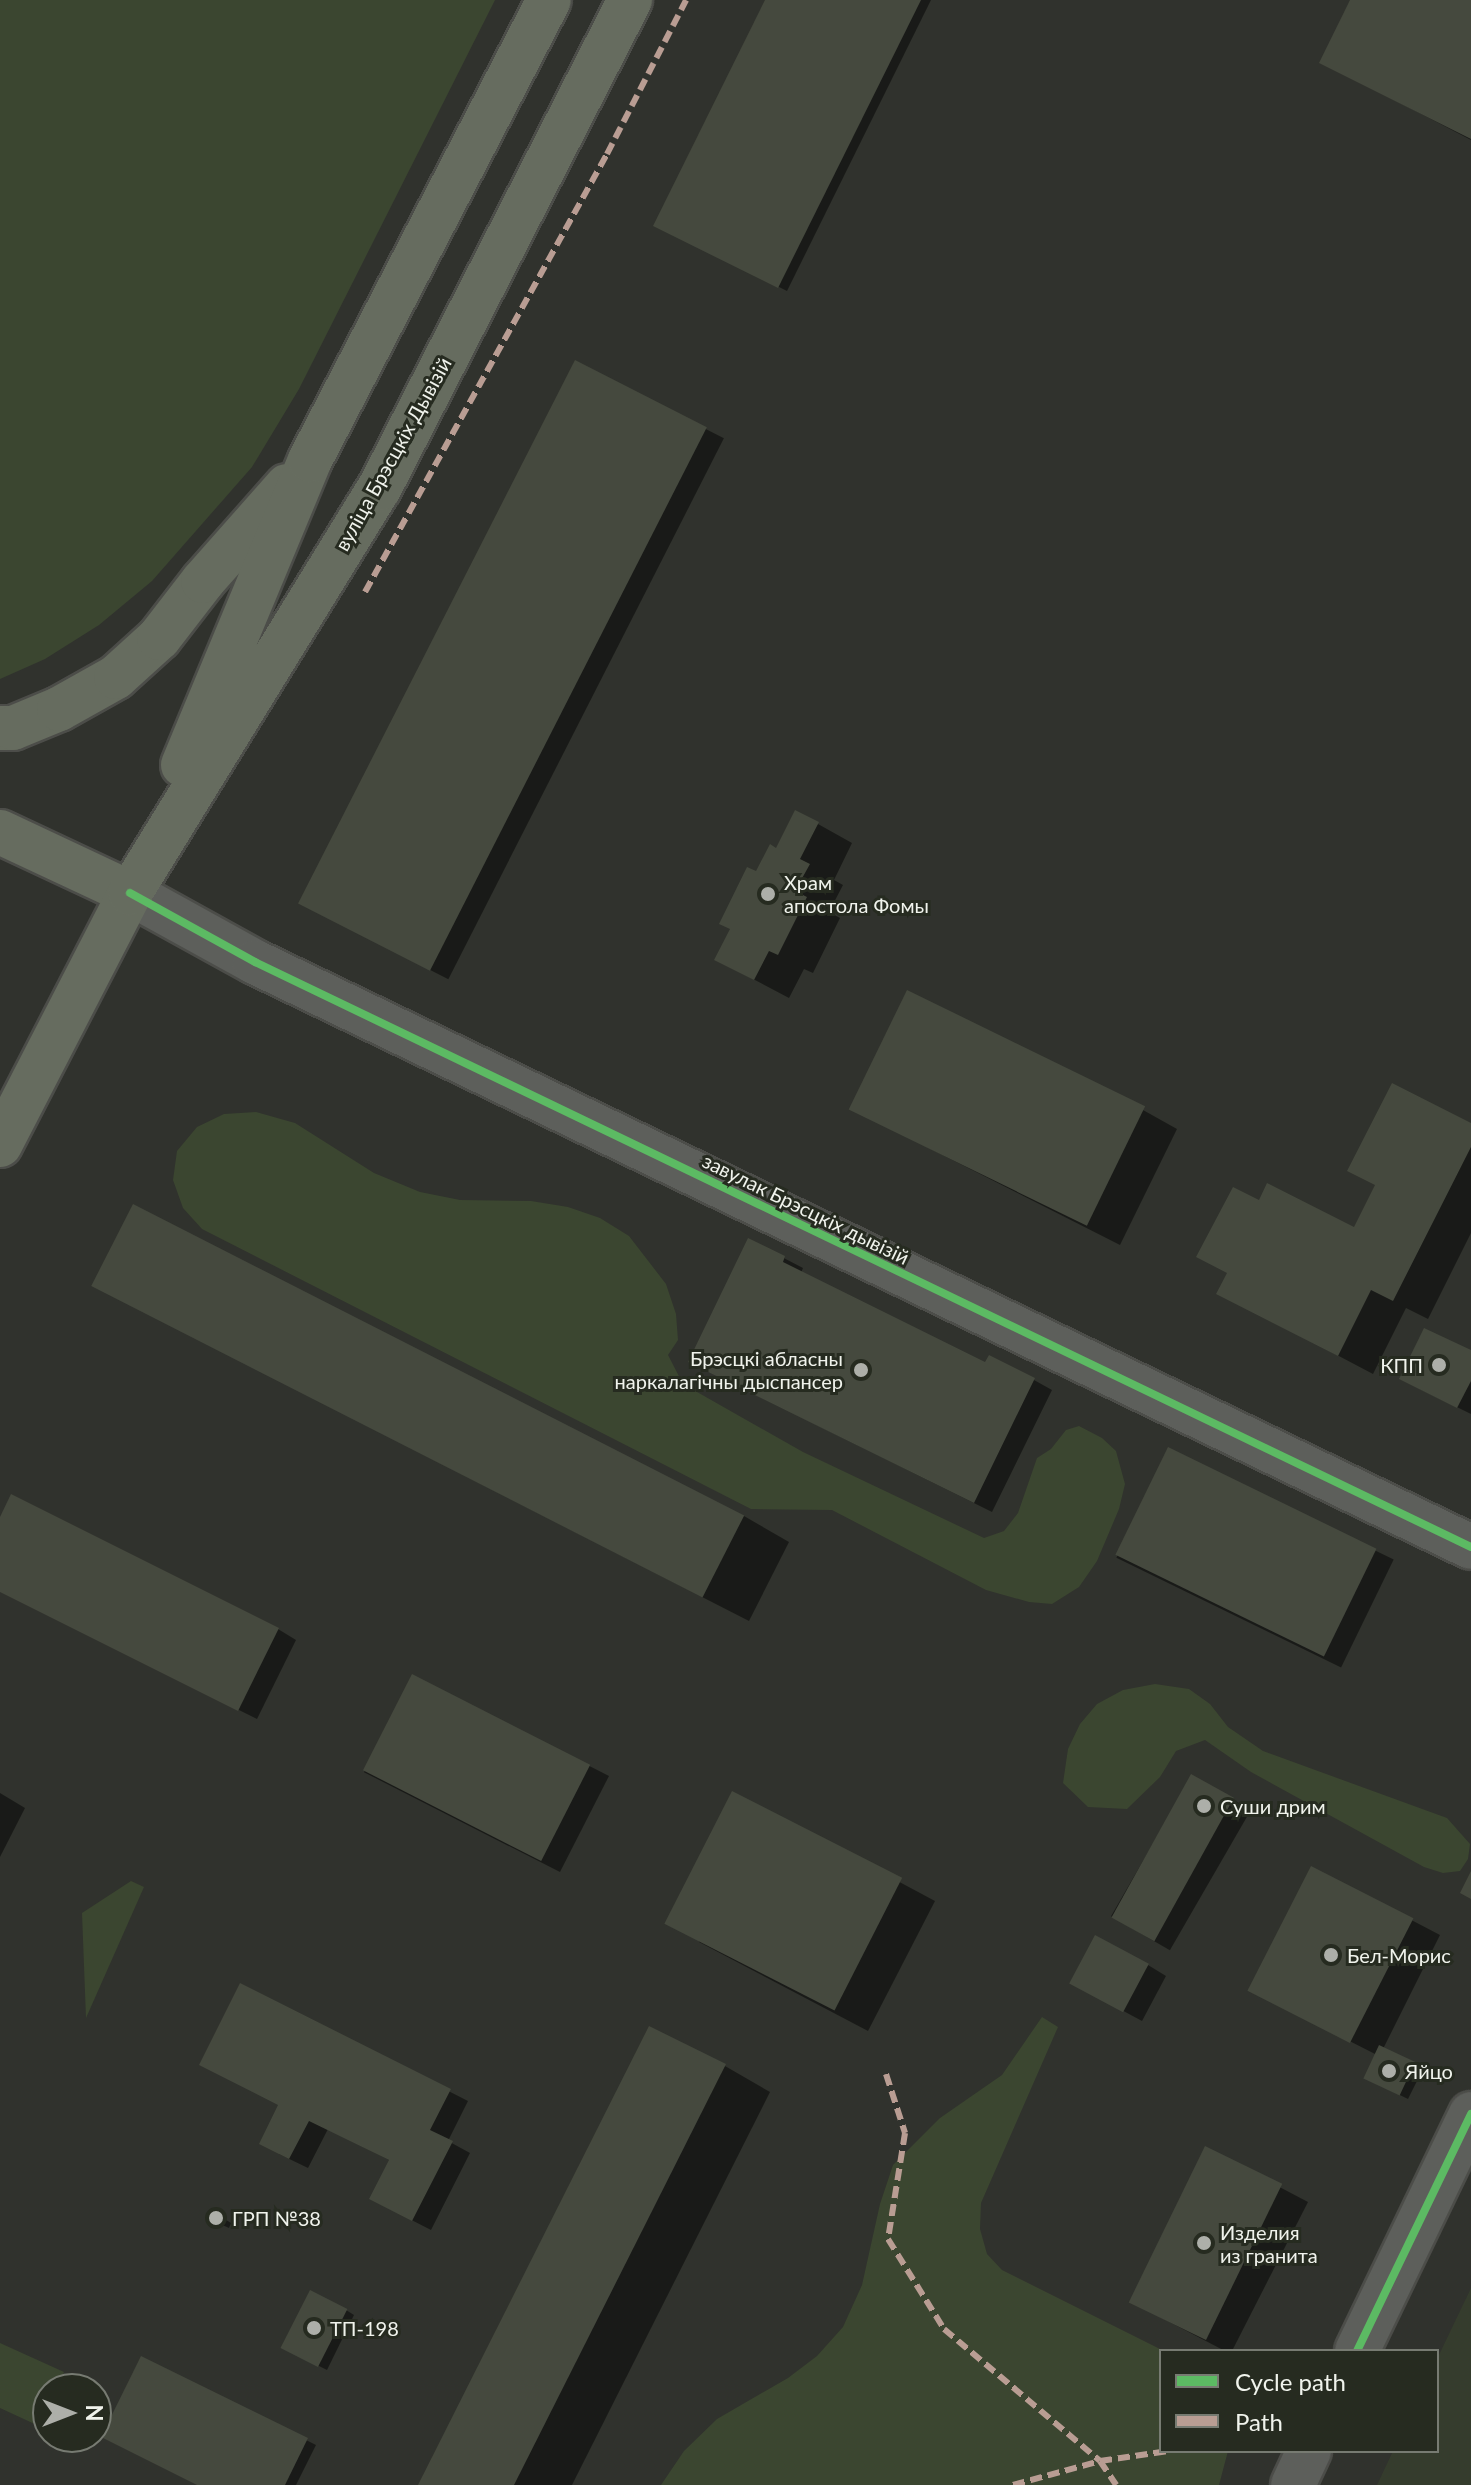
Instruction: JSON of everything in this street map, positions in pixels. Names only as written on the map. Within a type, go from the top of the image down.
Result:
[{"type":"main road","name":"вуліца Брэсцкіх Дывізій","points":[[130,893],[310,460],[549,0]]},
{"type":"main road","name":"вуліца Брэсцкіх Дывізій","points":[[0,1145],[130,893],[379,489],[630,0]]},
{"type":"main road","points":[[0,728],[13,728],[59,709],[116,677],[159,638],[203,581],[310,460]]},
{"type":"main road","name":"завулак Брэсцкіх дывізій","points":[[0,832],[130,893]]},
{"type":"street","name":"завулак Брэсцкіх дывізій","points":[[130,893],[255,962],[1471,1547]]},
{"type":"street","points":[[1358,2349],[1471,2114]]},
{"type":"street","points":[[1293,2485],[1308,2453]]},
{"type":"shaded area","points":[[0,0],[495,0],[299,389],[252,467],[152,581],[99,625],[45,659],[0,679]]},
{"type":"shaded area","points":[[256,1112],[295,1123],[374,1173],[420,1192],[460,1200],[531,1201],[568,1207],[600,1218],[629,1236],[666,1284],[676,1314],[678,1340],[668,1355],[683,1384],[803,1452],[984,1538],[1004,1531],[1018,1513],[1037,1458],[1051,1449],[1066,1430],[1079,1426],[1102,1438],[1116,1451],[1125,1484],[1119,1509],[1097,1561],[1079,1587],[1052,1604],[1029,1602],[986,1590],[832,1510],[751,1509],[202,1229],[183,1208],[173,1180],[177,1151],[197,1127],[224,1114]]},
{"type":"shaded area","points":[[1155,1684],[1189,1689],[1210,1704],[1228,1727],[1263,1751],[1447,1818],[1470,1844],[1468,1859],[1460,1871],[1443,1873],[1424,1867],[1251,1772],[1205,1740],[1176,1751],[1160,1777],[1127,1809],[1088,1807],[1063,1783],[1068,1749],[1080,1724],[1097,1704],[1123,1690]]},
{"type":"shaded area","points":[[131,1881],[144,1887],[86,2018],[82,1913]]},
{"type":"shaded area","points":[[1042,2017],[1058,2027],[981,2203],[980,2229],[987,2254],[1002,2270],[1160,2349],[1159,2453],[1227,2453],[1219,2485],[661,2485],[684,2451],[717,2419],[788,2378],[817,2356],[843,2327],[862,2285],[880,2204],[893,2165],[940,2118],[1002,2075]]},
{"type":"shaded area","points":[[1471,2288],[1471,2485],[1377,2485],[1392,2453],[1439,2453],[1439,2355]]},
{"type":"shaded area","points":[[0,2343],[64,2372],[32,2373],[32,2423],[0,2408]]},
{"type":"building","points":[[765,0],[921,0],[778,288],[653,226]]},
{"type":"building","points":[[1350,0],[1471,0],[1471,139],[1319,63]]},
{"type":"building","points":[[575,360],[707,427],[430,971],[298,904]]},
{"type":"building","name":"Храм апостола Фомы","points":[[795,810],[819,822],[800,859],[810,864],[795,891],[807,897],[778,955],[769,951],[754,980],[714,960],[730,929],[719,924],[747,867],[756,871],[770,844],[776,848]]},
{"type":"building","points":[[907,990],[1145,1106],[1087,1226],[849,1110]]},
{"type":"building","points":[[1392,1083],[1471,1123],[1471,1147],[1393,1301],[1371,1290],[1338,1356],[1216,1294],[1227,1273],[1196,1257],[1233,1187],[1259,1200],[1267,1183],[1354,1227],[1375,1185],[1347,1171]]},
{"type":"building","points":[[133,1204],[744,1515],[702,1597],[91,1286]]},
{"type":"building","name":"Брэсцкі абласны наркалагічны дыспансер","points":[[748,1238],[785,1256],[783,1262],[985,1362],[989,1355],[1035,1378],[974,1503],[688,1362]]},
{"type":"building","name":"КПП","points":[[1424,1328],[1471,1350],[1471,1381],[1457,1408],[1399,1379]]},
{"type":"building","points":[[1168,1447],[1377,1549],[1324,1657],[1115,1555]]},
{"type":"building","points":[[11,1494],[279,1628],[238,1711],[0,1592],[0,1517]]},
{"type":"building","points":[[412,1674],[590,1765],[541,1861],[363,1770]]},
{"type":"building","points":[[1191,1774],[1234,1798],[1154,1941],[1111,1917]]},
{"type":"building","points":[[732,1791],[902,1878],[835,2010],[664,1924]]},
{"type":"building","name":"Бел-Морис","points":[[1311,1866],[1413,1918],[1350,2043],[1247,1991]]},
{"type":"building","points":[[1471,1871],[1471,1899],[1460,1893]]},
{"type":"building","points":[[1095,1935],[1149,1964],[1123,2012],[1069,1984]]},
{"type":"building","points":[[240,1983],[451,2089],[430,2130],[453,2141],[412,2221],[369,2199],[389,2160],[309,2121],[289,2159],[259,2144],[278,2105],[199,2065]]},
{"type":"building","points":[[649,2026],[726,2064],[646,2223],[514,2485],[418,2485]]},
{"type":"building","name":"Яйцо","points":[[1379,2045],[1415,2062],[1400,2095],[1363,2079]]},
{"type":"building","name":"Изделия из гранита","points":[[1205,2146],[1282,2184],[1206,2340],[1129,2302]]},
{"type":"building","name":"ГРП №38","points":[[211,2211],[224,2217],[220,2225],[207,2219]]},
{"type":"building","name":"ТП-198","points":[[310,2290],[347,2309],[318,2367],[280,2348]]},
{"type":"building","points":[[141,2356],[308,2438],[285,2485],[197,2485],[112,2442],[112,2415]]},
{"type":"marked path","points":[[365,592],[607,154],[686,0]]},
{"type":"marked path","points":[[886,2074],[905,2133],[888,2239],[944,2329],[1100,2461],[1116,2485]]},
{"type":"marked path","points":[[1013,2485],[1100,2461],[1159,2452]]},
{"type":"cycle path","points":[[130,893],[255,962],[1471,1547]]},
{"type":"cycle path","points":[[1358,2349],[1471,2114]]},
{"type":"place","name":"Храм апостола Фомы","points":[[768,894]]},
{"type":"place","name":"КПП","points":[[1439,1365]]},
{"type":"place","name":"Брэсцкі абласны наркалагічны дыспансер","points":[[861,1370]]},
{"type":"place","name":"Суши дрим","points":[[1204,1806]]},
{"type":"place","name":"Бел-Морис","points":[[1331,1955]]},
{"type":"place","name":"Яйцо","points":[[1389,2071]]},
{"type":"place","name":"ГРП №38","points":[[216,2218]]},
{"type":"place","name":"Изделия из гранита","points":[[1204,2243]]},
{"type":"place","name":"ТП-198","points":[[314,2328]]}]
